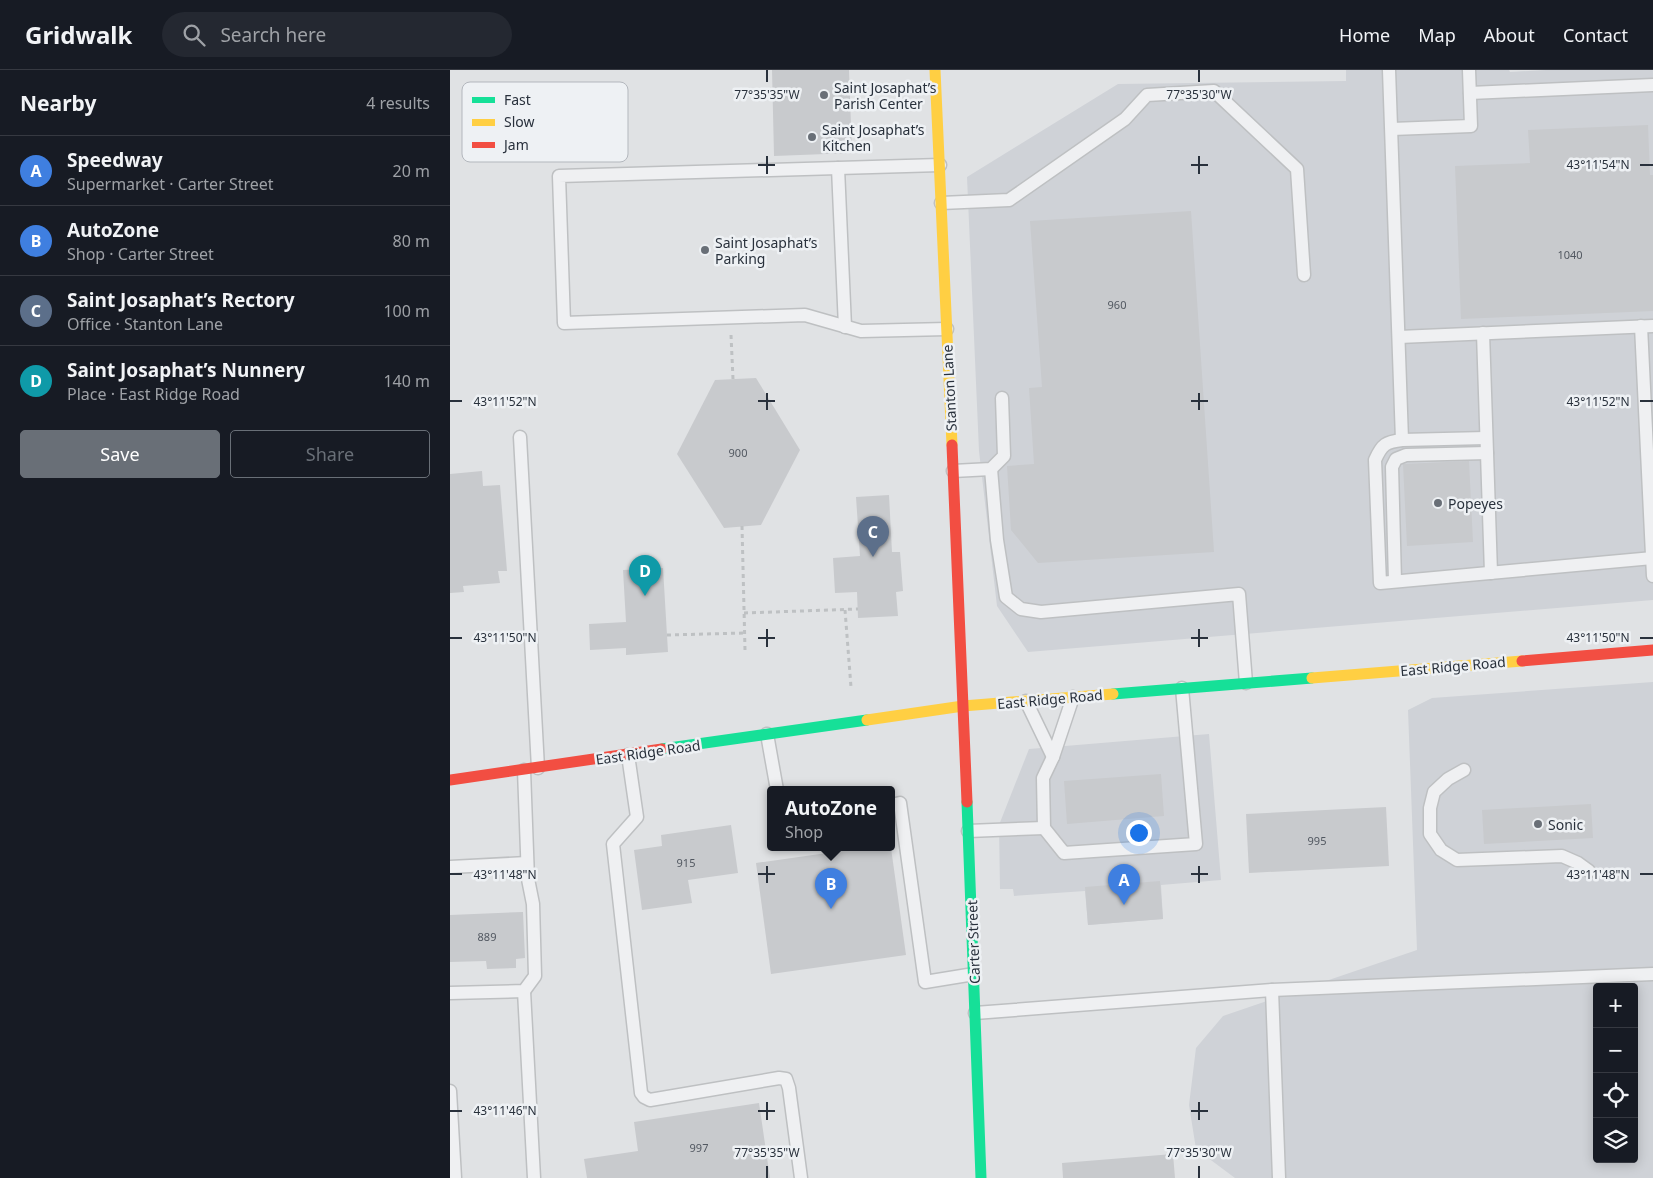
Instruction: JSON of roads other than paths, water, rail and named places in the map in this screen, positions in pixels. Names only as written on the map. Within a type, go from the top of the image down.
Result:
[{"type":"main road","name":"Stanton Lane","points":[[936,70],[963,706]]},
{"type":"main road","name":"East Ridge Road","points":[[450,780],[963,706],[1653,650]]},
{"type":"main road","name":"Carter Street","points":[[963,706],[981,1178]]},
{"type":"lane","points":[[1389,70],[1402,440]]},
{"type":"lane","points":[[1392,129],[1471,126],[1469,70]]},
{"type":"lane","points":[[1470,93],[1653,85]]},
{"type":"lane","points":[[941,203],[1009,200],[1125,119],[1146,95],[1214,91],[1297,169],[1304,275]]},
{"type":"lane","points":[[940,165],[559,176],[564,323],[805,315],[861,331],[947,329]]},
{"type":"lane","points":[[838,168],[845,327]]},
{"type":"lane","points":[[1398,336],[1647,326],[1653,576]]},
{"type":"lane","points":[[1483,333],[1491,573]]},
{"type":"lane","points":[[953,471],[991,469],[1004,456],[1002,398]]},
{"type":"lane","points":[[520,437],[538,768]]},
{"type":"lane","points":[[1486,438],[1402,440],[1389,442],[1380,449],[1375,460],[1380,583],[1653,558]]},
{"type":"lane","points":[[1395,581],[1392,467],[1396,459],[1406,455],[1487,453]]},
{"type":"lane","points":[[991,469],[997,540],[1006,597],[1021,609],[1041,612],[1239,594],[1246,683]]},
{"type":"lane","points":[[1073,697],[1053,757],[1043,778],[1044,828],[1064,853],[1196,844],[1182,688]]},
{"type":"lane","points":[[1026,701],[1053,757]]},
{"type":"lane","points":[[767,734],[776,786]]},
{"type":"lane","points":[[628,755],[637,817],[613,844],[641,1093],[650,1100],[779,1078],[786,1080],[789,1088],[801,1178]]},
{"type":"lane","points":[[524,770],[527,863],[533,904],[535,976],[524,991],[534,1178]]},
{"type":"lane","points":[[1464,770],[1448,779],[1434,792],[1430,808],[1430,834],[1441,850],[1457,860],[1562,856],[1578,863],[1588,871]]},
{"type":"lane","points":[[895,804],[900,803],[925,982],[974,974]]},
{"type":"lane","points":[[968,831],[1044,828]]},
{"type":"lane","points":[[450,866],[527,863]]},
{"type":"lane","points":[[975,1013],[1272,990],[1653,974]]},
{"type":"lane","points":[[1272,990],[1279,1178]]},
{"type":"lane","points":[[450,992],[524,991]]},
{"type":"lane","points":[[450,1090],[455,1178]]},
{"type":"place","name":"Saint Josaphat’s Parish Center","points":[[824,95]]},
{"type":"place","name":"Saint Josaphat’s Kitchen","points":[[812,137]]},
{"type":"place","name":"Saint Josaphat’s Parking","points":[[705,250]]},
{"type":"place","name":"Popeyes","points":[[1438,503]]},
{"type":"place","name":"Saint Josaphat’s Rectory","points":[[873,557]]},
{"type":"place","name":"Saint Josaphat’s Nunnery","points":[[645,596]]},
{"type":"place","name":"Sonic","points":[[1538,824]]},
{"type":"place","name":"Speedway","points":[[1124,905]]},
{"type":"place","name":"AutoZone","points":[[831,909]]}]
